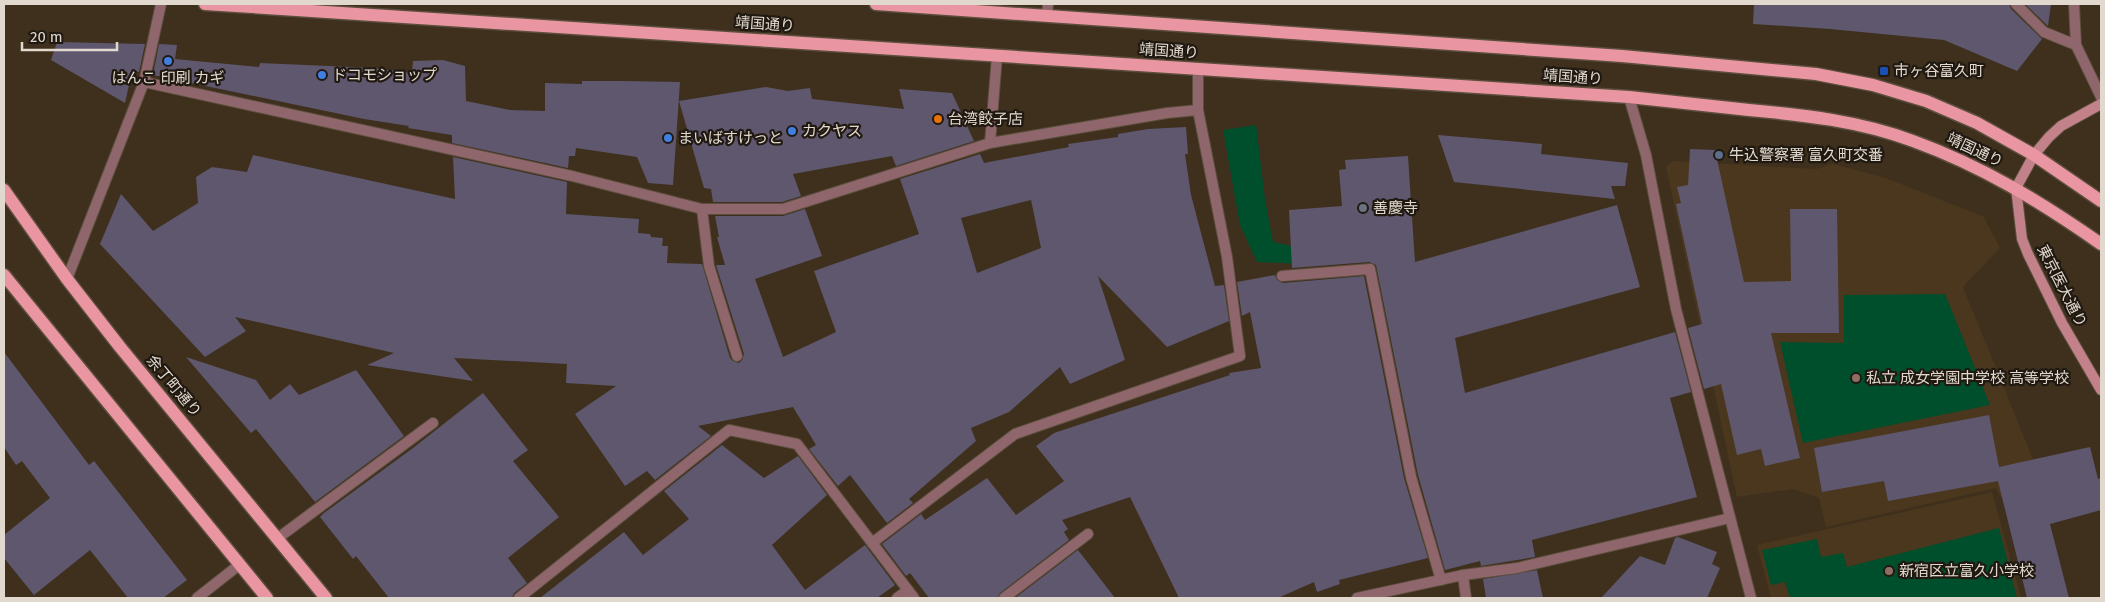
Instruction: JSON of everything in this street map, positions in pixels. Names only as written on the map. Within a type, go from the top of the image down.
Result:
[{"type":"main road","name":"靖国通り","points":[[205,4],[1629,97],[1814,116],[1911,140],[1962,161],[2016,188],[2101,244]]},
{"type":"main road","name":"靖国通り","points":[[876,4],[1047,9],[1622,56],[1816,74],[1873,85],[1926,101],[1977,123],[2034,155],[2101,201]]},
{"type":"main road","name":"余丁町通り","points":[[4,190],[67,279],[120,347],[326,598]]},
{"type":"main road","points":[[4,275],[267,598]]},
{"type":"street","points":[[67,279],[144,82],[161,4]]},
{"type":"street","points":[[2016,4],[2044,32],[2076,44]]},
{"type":"street","points":[[2074,4],[2076,44],[2101,97]]},
{"type":"street","points":[[990,143],[996,56]]},
{"type":"street","points":[[872,543],[1015,434],[1240,356],[1227,257],[1198,110],[1198,69]]},
{"type":"street","points":[[144,82],[572,176],[702,209],[783,209],[990,143],[1167,113],[1198,110]]},
{"type":"street","points":[[1629,97],[1646,155],[1676,309],[1751,598]]},
{"type":"street","points":[[2016,188],[2034,155],[2061,126],[2101,104]]},
{"type":"street","name":"東京医大通り","points":[[2016,188],[2022,239],[2028,254],[2062,323],[2101,390]]},
{"type":"street","points":[[702,209],[709,266],[737,356]]},
{"type":"street","points":[[1282,276],[1370,269],[1411,477],[1441,580]]},
{"type":"street","points":[[278,538],[433,423]]},
{"type":"street","points":[[519,598],[729,430],[797,444],[911,594],[897,598]]},
{"type":"street","points":[[1356,598],[1462,575],[1517,568],[1730,518]]},
{"type":"street","points":[[1004,598],[1088,534]]},
{"type":"street","points":[[197,598],[239,565]]},
{"type":"street","points":[[1462,575],[1466,598]]},
{"type":"shaded area","name":"私立 成女学園中学校 高等学校","points":[[1673,161],[1816,169],[1833,164],[1886,178],[1984,217],[2000,248],[1963,287],[2037,469],[2001,498],[1996,488],[1826,527],[1819,498],[1793,489],[1737,497],[1666,167]]},
{"type":"shaded area","name":"新宿区立富久小学校","points":[[1992,492],[2021,598],[1771,598],[1757,545]]},
{"type":"green space","points":[[1256,125],[1265,199],[1273,242],[1320,252],[1320,265],[1257,262],[1240,225],[1223,130]]},
{"type":"green space","points":[[1945,294],[1990,405],[1803,443],[1780,342],[1844,343],[1844,295]]},
{"type":"green space","name":"新宿区立富久小学校","points":[[1999,528],[2017,598],[1790,598],[1785,582],[1771,585],[1762,550],[1817,539],[1821,557],[1843,553],[1847,567]]},
{"type":"building","points":[[1754,4],[2009,4],[2011,9],[2042,39],[2017,71],[1944,40],[1753,24]]},
{"type":"building","points":[[2025,4],[2051,4],[2048,26]]},
{"type":"building","points":[[57,42],[145,44],[139,72],[132,71],[125,103],[51,60]]},
{"type":"building","points":[[159,44],[177,45],[175,59],[259,67],[260,63],[374,68],[412,73],[413,61],[443,60],[465,66],[466,101],[510,110],[545,111],[545,83],[582,84],[582,81],[680,82],[673,185],[648,183],[637,157],[576,148],[575,156],[569,156],[568,168],[452,143],[452,135],[408,128],[409,126],[364,119],[153,75]]},
{"type":"building","points":[[766,87],[788,91],[810,88],[812,99],[904,109],[899,89],[952,93],[974,141],[896,166],[892,156],[793,174],[801,196],[782,202],[713,202],[711,189],[704,188],[679,101]]},
{"type":"building","points":[[1186,127],[1188,154],[1185,154],[1191,195],[1215,286],[1224,285],[1229,321],[1167,347],[1098,276],[1125,360],[1070,384],[1060,367],[1009,412],[971,428],[976,441],[909,499],[913,503],[887,523],[850,475],[838,486],[809,449],[816,445],[793,407],[698,426],[711,436],[655,480],[647,471],[625,486],[575,414],[616,386],[566,383],[567,364],[454,358],[473,381],[367,365],[394,353],[235,317],[246,331],[205,357],[100,244],[121,194],[153,231],[198,203],[196,177],[212,167],[247,172],[253,155],[455,199],[453,157],[567,182],[566,214],[639,219],[638,233],[663,238],[662,246],[668,246],[667,263],[702,264],[730,358],[739,363],[744,354],[716,265],[725,265],[717,237],[719,237],[715,216],[783,216],[805,209],[822,256],[755,279],[783,357],[836,332],[814,271],[919,234],[900,179],[980,154],[984,163],[1069,147],[1068,144],[1118,137],[1118,134],[1148,129]],"holes":[[[1031,200],[1041,248],[977,273],[961,218]]]},
{"type":"building","points":[[1438,135],[1542,144],[1541,154],[1628,163],[1625,186],[1611,186],[1615,199],[1454,182]]},
{"type":"building","points":[[1690,149],[1715,150],[1744,282],[1791,281],[1790,209],[1837,209],[1839,333],[1771,333],[1800,458],[1765,466],[1761,449],[1737,455],[1721,384],[1704,389],[1688,328],[1702,324],[1676,204],[1681,203],[1677,187],[1688,185]]},
{"type":"building","points":[[1408,156],[1415,262],[1617,205],[1640,287],[1455,338],[1465,393],[1675,332],[1691,392],[1670,398],[1697,497],[1532,540],[1535,557],[1481,566],[1480,561],[1445,570],[1418,475],[1376,265],[1369,262],[1292,268],[1289,210],[1342,206],[1339,170],[1346,169],[1345,160]]},
{"type":"building","points":[[1275,275],[1277,280],[1283,283],[1364,276],[1404,478],[1428,558],[1339,580],[1340,584],[1317,592],[1314,582],[1278,598],[1179,598],[1130,497],[1062,520],[1068,529],[1064,532],[1069,540],[1000,593],[997,598],[929,598],[910,573],[906,576],[882,544],[921,514],[925,520],[987,478],[1016,515],[1064,481],[1036,446],[1054,433],[1230,375],[1229,373],[1261,368],[1250,312],[1242,316],[1237,282]]},
{"type":"building","points":[[4,352],[89,465],[94,461],[187,580],[163,598],[128,598],[90,550],[34,595],[4,558],[4,535],[50,498],[22,461],[16,465],[4,447]]},
{"type":"building","points":[[186,357],[256,380],[270,400],[290,384],[299,395],[356,370],[404,436],[315,502],[256,429],[251,433]]},
{"type":"building","points":[[483,393],[528,450],[513,461],[559,517],[508,558],[527,583],[514,593],[512,598],[389,598],[356,556],[353,559],[320,517]]},
{"type":"building","points":[[1989,415],[1999,467],[2090,447],[2098,479],[2101,478],[2101,510],[2050,524],[2069,598],[2027,598],[1998,481],[1888,501],[1884,481],[1822,492],[1814,448]]},
{"type":"building","points":[[722,445],[764,478],[798,456],[827,495],[772,545],[805,590],[865,545],[895,585],[877,598],[540,598],[624,532],[643,555],[689,519],[664,491]]},
{"type":"building","points":[[1678,537],[1717,552],[1712,564],[1720,568],[1707,598],[1601,598],[1640,556],[1665,565],[1675,538]]},
{"type":"building","points":[[1078,550],[1115,598],[1015,598]]},
{"type":"building","points":[[1537,570],[1543,598],[1486,598],[1483,579]]},
{"type":"place","name":"はんこ 印刷 カギ","points":[[168,61]]},
{"type":"place","name":"市ヶ谷富久町","points":[[1884,71]]},
{"type":"place","name":"ドコモショップ","points":[[322,75]]},
{"type":"place","name":"台湾餃子店","points":[[938,119]]},
{"type":"place","name":"カクヤス","points":[[792,131]]},
{"type":"place","name":"まいばすけっと","points":[[668,138]]},
{"type":"place","name":"牛込警察署 富久町交番","points":[[1719,155]]},
{"type":"place","name":"善慶寺","points":[[1363,208]]},
{"type":"place","name":"私立 成女学園中学校 高等学校","points":[[1856,378]]},
{"type":"place","name":"新宿区立富久小学校","points":[[1889,571]]}]
